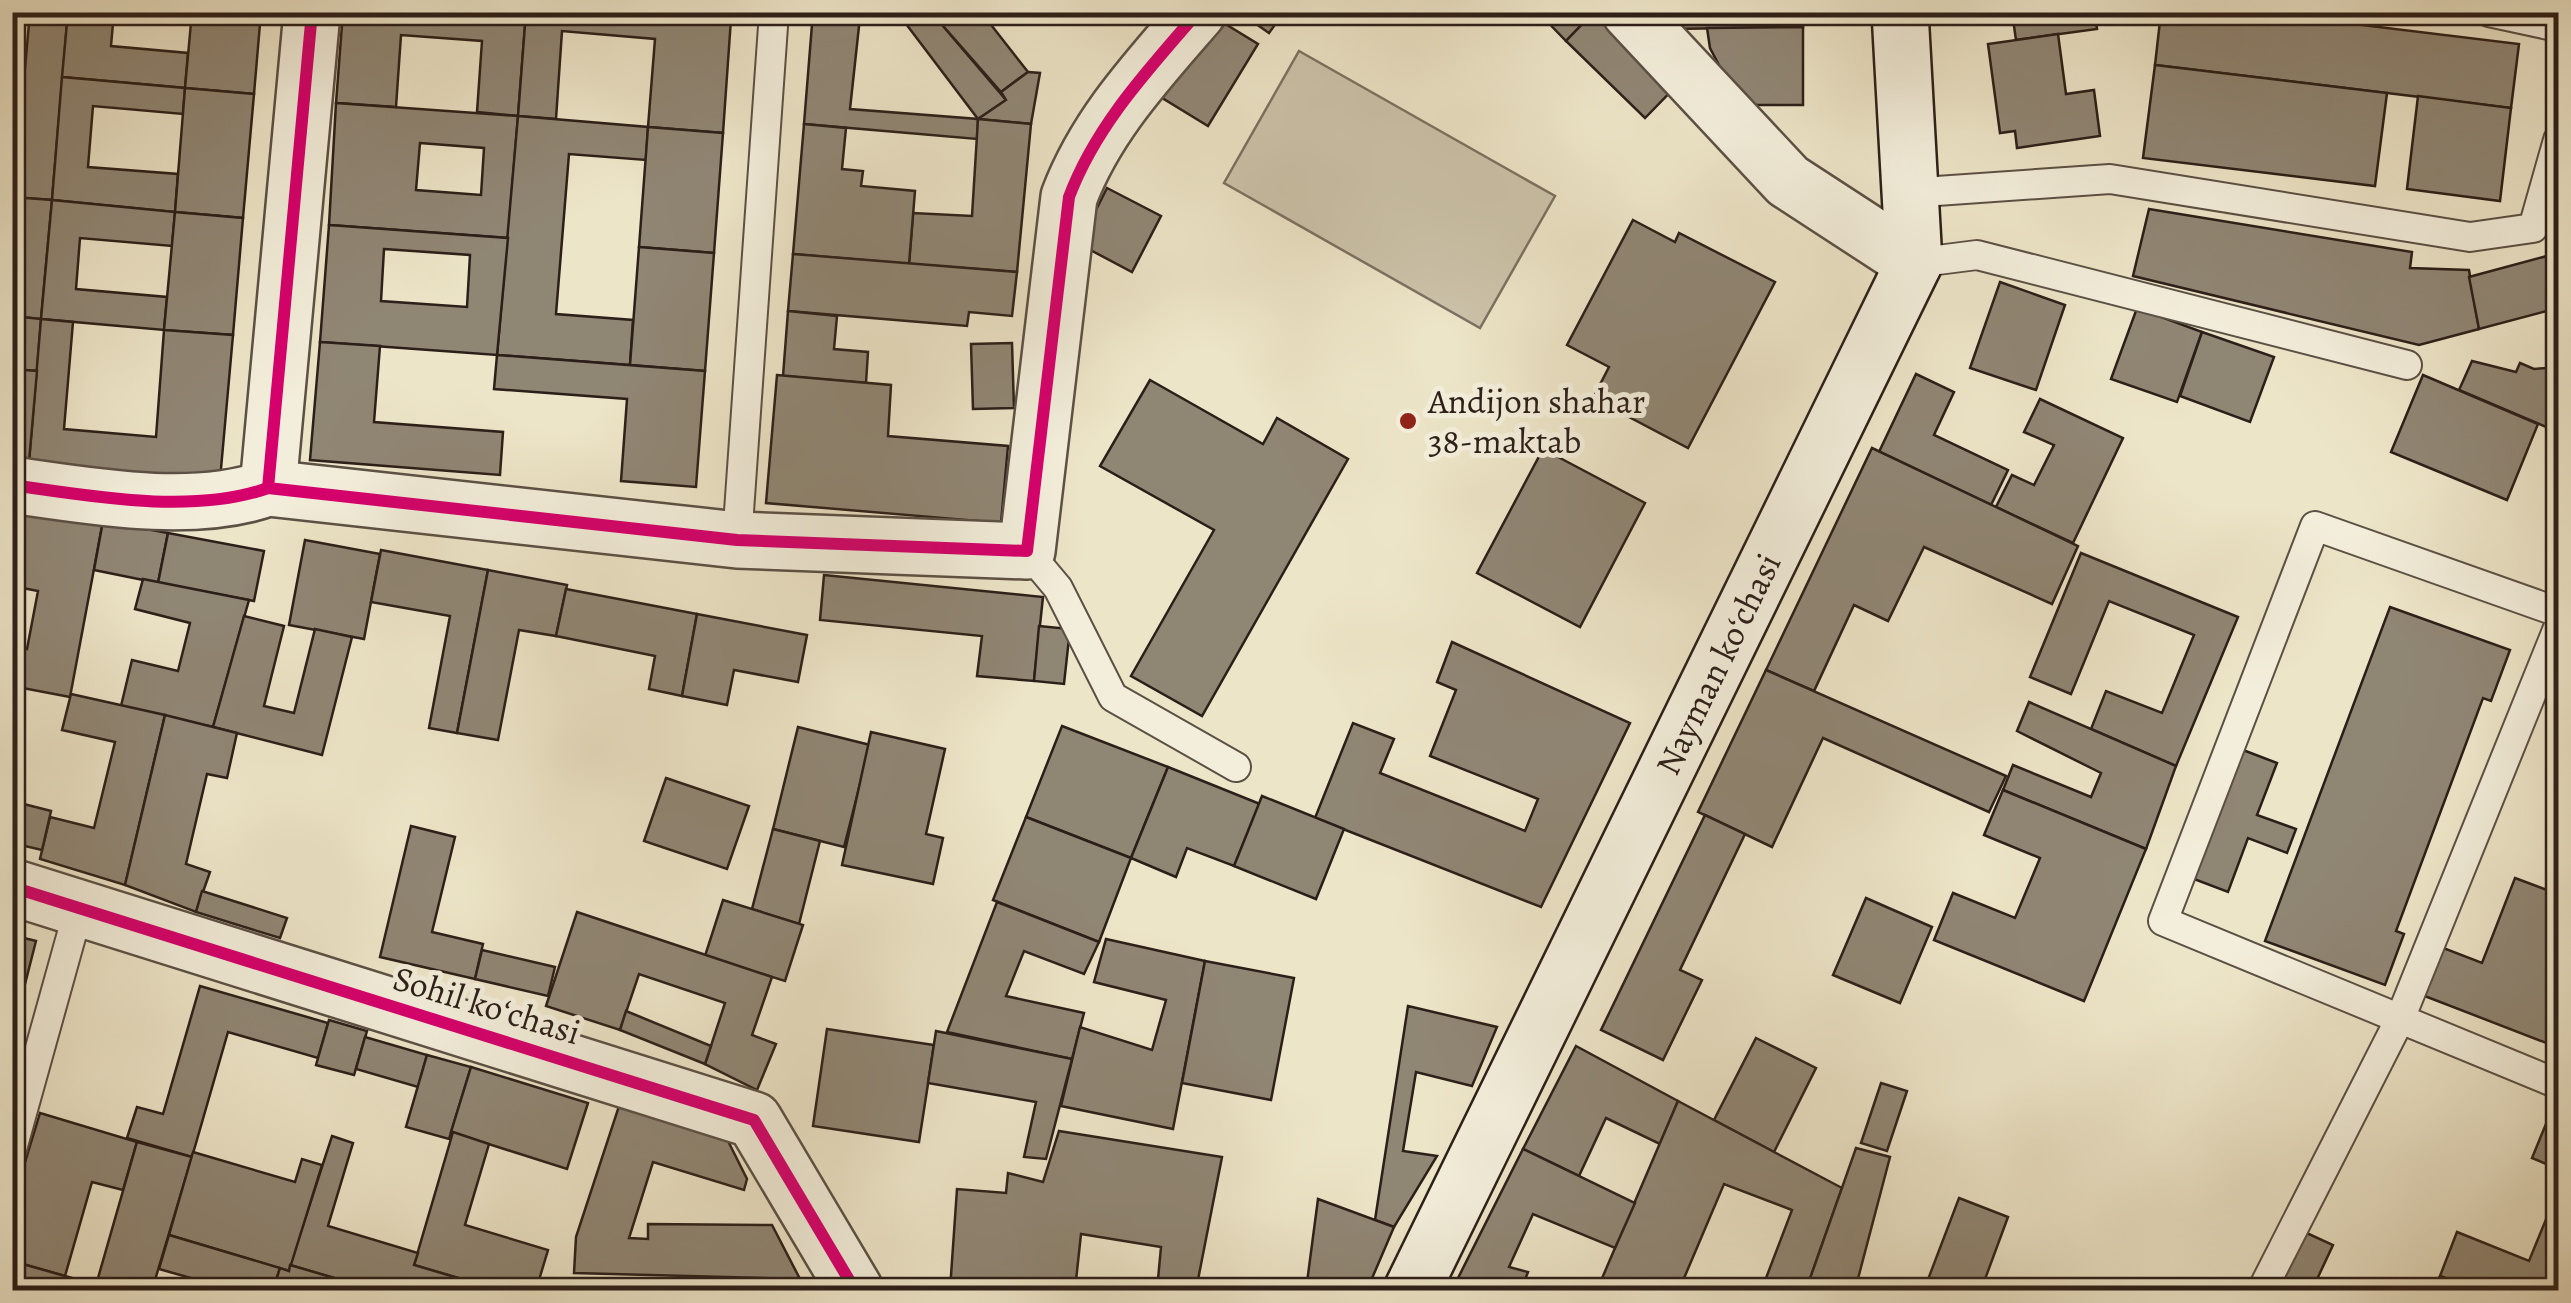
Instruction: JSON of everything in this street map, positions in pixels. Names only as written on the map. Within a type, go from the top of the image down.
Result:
[{"type":"street","points":[[268,488],[312,12]]},
{"type":"street","points":[[12,484],[198,502],[242,498],[268,488],[736,540],[1027,551],[1069,198],[1083,160],[1106,122],[1198,12]]},
{"type":"street","points":[[1630,12],[1788,181],[1914,263]]},
{"type":"street","points":[[1900,12],[1914,263]]},
{"type":"street","name":"Nayman koʻchasi","points":[[1412,1290],[1914,263]]},
{"type":"street","name":"Sohil koʻchasi","points":[[12,887],[754,1120],[855,1290]]},
{"type":"lane","points":[[736,540],[774,12]]},
{"type":"lane","points":[[2489,12],[2558,26]]},
{"type":"lane","points":[[1908,192],[2110,179],[2470,237],[2533,228],[2558,140]]},
{"type":"lane","points":[[1914,263],[1977,255],[2406,365]]},
{"type":"lane","points":[[2558,612],[2314,526],[2163,921],[2558,1084]]},
{"type":"lane","points":[[1027,551],[1058,588],[1113,696],[1236,766]]},
{"type":"lane","points":[[2262,1290],[2400,1019],[2558,628]]},
{"type":"lane","points":[[12,1149],[79,908]]},
{"type":"shaded area","points":[[1299,51],[1555,196],[1480,328],[1224,183]]},
{"type":"building","points":[[30,12],[68,12],[52,200],[12,197],[12,158],[17,159]]},
{"type":"building","points":[[68,12],[114,12],[111,46],[188,53],[185,88],[62,77]]},
{"type":"building","points":[[192,12],[261,12],[254,94],[185,88]]},
{"type":"building","points":[[343,12],[526,12],[518,116],[477,112],[482,41],[401,35],[396,107],[336,103]]},
{"type":"building","points":[[526,12],[645,12],[731,19],[723,133],[648,127],[655,39],[562,31],[556,119],[518,116]]},
{"type":"building","points":[[645,12],[732,12],[731,19]]},
{"type":"building","points":[[813,12],[877,12],[860,17],[850,109],[978,119],[977,139],[804,124]]},
{"type":"building","points":[[897,12],[931,12],[1006,100],[978,119]]},
{"type":"building","points":[[931,12],[981,12],[1028,72],[1001,92]]},
{"type":"building","points":[[1239,12],[1284,12],[1269,33]]},
{"type":"building","points":[[1538,12],[1594,12],[1566,41]]},
{"type":"building","points":[[1594,12],[1618,12],[1684,78],[1645,118],[1566,41]]},
{"type":"building","points":[[1671,12],[1802,12],[1803,27],[1671,29]]},
{"type":"building","points":[[2012,12],[2095,12],[2097,29],[2016,40]]},
{"type":"building","points":[[2161,12],[2256,12],[2519,44],[2511,108],[2155,65]]},
{"type":"building","points":[[1209,14],[1258,44],[1208,126],[1159,96]]},
{"type":"building","points":[[1803,27],[1803,105],[1740,105],[1710,48],[1707,28]]},
{"type":"building","points":[[2058,34],[2066,94],[2094,90],[2100,136],[2017,148],[2015,131],[2000,133],[1988,44]]},
{"type":"building","points":[[2155,65],[2387,93],[2375,186],[2143,158]]},
{"type":"building","points":[[1028,72],[1040,73],[1031,124],[978,119],[1006,100],[1001,92]]},
{"type":"building","points":[[62,77],[185,88],[183,114],[93,106],[88,167],[178,174],[175,212],[52,200]]},
{"type":"building","points":[[185,88],[254,94],[243,218],[175,212]]},
{"type":"building","points":[[2418,96],[2511,108],[2500,201],[2407,189]]},
{"type":"building","points":[[336,103],[518,116],[508,238],[329,225]],"holes":[[[420,143],[484,148],[481,195],[416,190]]]},
{"type":"building","points":[[518,116],[648,127],[646,160],[569,154],[556,314],[633,320],[630,365],[497,355]]},
{"type":"building","points":[[978,119],[1031,124],[1017,272],[909,264],[913,213],[972,216]]},
{"type":"building","points":[[804,124],[846,128],[842,169],[863,171],[861,186],[915,191],[909,264],[793,254]]},
{"type":"building","points":[[648,127],[723,133],[714,253],[639,247]]},
{"type":"building","points":[[1107,188],[1161,216],[1132,272],[1079,244]]},
{"type":"building","points":[[12,197],[52,200],[41,319],[12,316]]},
{"type":"building","points":[[52,200],[175,212],[172,246],[80,238],[76,289],[167,297],[164,330],[41,319]]},
{"type":"building","points":[[2149,209],[2412,252],[2410,268],[2469,270],[2479,329],[2419,345],[2133,276]]},
{"type":"building","points":[[175,212],[243,218],[233,335],[164,330]]},
{"type":"building","points":[[1633,220],[1675,242],[1679,233],[1775,282],[1688,448],[1593,398],[1609,367],[1567,345]]},
{"type":"building","points":[[329,225],[508,238],[497,355],[320,342]],"holes":[[[384,249],[470,255],[467,307],[381,301]]]},
{"type":"building","points":[[639,247],[714,253],[705,371],[630,365]]},
{"type":"building","points":[[2558,253],[2558,308],[2479,329],[2469,277]]},
{"type":"building","points":[[793,254],[1017,272],[1012,316],[969,312],[967,326],[788,311]]},
{"type":"building","points":[[2000,282],[2065,305],[2036,390],[1970,368]]},
{"type":"building","points":[[2137,308],[2202,332],[2177,402],[2111,379]]},
{"type":"building","points":[[788,311],[837,316],[834,349],[868,352],[866,383],[783,376]]},
{"type":"building","points":[[12,316],[41,319],[37,371],[12,369]]},
{"type":"building","points":[[41,319],[73,322],[64,429],[156,437],[164,330],[233,335],[219,491],[28,473]]},
{"type":"building","points":[[2202,332],[2274,357],[2250,422],[2180,396]]},
{"type":"building","points":[[320,342],[380,346],[374,422],[503,432],[500,475],[310,460]]},
{"type":"building","points":[[1012,343],[1014,408],[973,409],[971,344]]},
{"type":"building","points":[[497,355],[705,371],[696,487],[621,481],[627,399],[494,389]]},
{"type":"building","points":[[2472,361],[2516,372],[2520,363],[2534,369],[2558,367],[2558,432],[2459,390]]},
{"type":"building","points":[[12,369],[37,371],[28,473],[12,472]]},
{"type":"building","points":[[1916,374],[1954,392],[1934,435],[2008,470],[1991,505],[1879,452]]},
{"type":"building","points":[[777,375],[891,385],[888,436],[1008,446],[1001,523],[766,503]]},
{"type":"building","points":[[2423,375],[2538,424],[2507,500],[2391,452]]},
{"type":"building","points":[[1150,380],[1263,444],[1277,418],[1348,459],[1202,716],[1131,676],[1214,530],[1100,466]]},
{"type":"building","points":[[2040,399],[2123,438],[2073,543],[1996,507],[2012,475],[2034,485],[2054,445],[2024,432]]},
{"type":"building","points":[[1872,448],[2078,546],[2052,604],[1924,547],[1888,621],[1854,605],[1814,691],[1766,670]]},
{"type":"building","points":[[1543,449],[1645,503],[1580,627],[1477,573]]},
{"type":"building","points":[[12,503],[103,521],[70,697],[12,686],[12,646],[27,649],[38,591],[12,586]]},
{"type":"building","points":[[103,521],[168,533],[158,583],[94,570]]},
{"type":"building","points":[[168,533],[264,551],[254,601],[158,583]]},
{"type":"building","points":[[305,540],[380,554],[364,639],[289,625]]},
{"type":"building","points":[[381,550],[488,570],[457,733],[429,728],[450,616],[371,602]]},
{"type":"building","points":[[2081,553],[2238,617],[2176,766],[2091,729],[2106,691],[2162,713],[2194,635],[2109,601],[2071,694],[2030,677]]},
{"type":"building","points":[[488,570],[567,585],[556,636],[519,630],[498,740],[457,733]]},
{"type":"building","points":[[824,575],[1043,597],[1034,681],[977,676],[982,636],[820,620]]},
{"type":"building","points":[[143,579],[249,600],[213,727],[121,706],[132,660],[178,671],[190,623],[135,609]]},
{"type":"building","points":[[566,589],[697,614],[682,696],[649,689],[655,656],[556,636]]},
{"type":"building","points":[[2390,607],[2510,650],[2491,701],[2483,698],[2396,931],[2404,934],[2385,985],[2265,941]]},
{"type":"building","points":[[697,614],[807,635],[798,682],[734,670],[727,705],[682,696]]},
{"type":"building","points":[[244,616],[284,626],[264,706],[294,713],[315,629],[352,637],[322,755],[213,727]]},
{"type":"building","points":[[1039,626],[1070,629],[1064,684],[1034,681]]},
{"type":"building","points":[[1452,642],[1630,723],[1541,907],[1315,818],[1353,723],[1394,739],[1380,773],[1525,831],[1538,799],[1430,756],[1456,690],[1437,682]]},
{"type":"building","points":[[1766,670],[2006,776],[1989,812],[1823,738],[1772,847],[1698,812]]},
{"type":"building","points":[[71,694],[165,715],[125,885],[40,859],[50,817],[94,828],[115,742],[62,730]]},
{"type":"building","points":[[2029,702],[2176,766],[2146,849],[2003,790],[2013,765],[2091,797],[2101,773],[2017,731]]},
{"type":"building","points":[[165,715],[237,733],[227,778],[207,774],[186,864],[210,872],[196,912],[125,885]]},
{"type":"building","points":[[1062,726],[1168,767],[1131,858],[1026,817]]},
{"type":"building","points":[[798,727],[870,745],[844,847],[773,829]]},
{"type":"building","points":[[871,732],[945,749],[926,834],[943,838],[933,884],[842,865]]},
{"type":"building","points":[[2243,750],[2277,763],[2257,815],[2296,829],[2287,853],[2248,838],[2228,892],[2194,879]]},
{"type":"building","points":[[1168,767],[1260,804],[1234,866],[1187,848],[1176,877],[1131,858]]},
{"type":"building","points":[[666,778],[749,806],[727,869],[644,841]]},
{"type":"building","points":[[2003,790],[2146,849],[2084,1001],[1934,940],[1953,893],[2015,918],[2040,858],[1984,835]]},
{"type":"building","points":[[1262,796],[1344,829],[1316,899],[1234,866]]},
{"type":"building","points":[[12,801],[51,811],[42,850],[12,843]]},
{"type":"building","points":[[1705,815],[1745,834],[1680,970],[1702,980],[1663,1060],[1601,1030]]},
{"type":"building","points":[[1026,817],[1131,858],[1099,942],[993,900]]},
{"type":"building","points":[[411,826],[455,837],[432,932],[483,944],[475,979],[380,957]]},
{"type":"building","points":[[773,829],[820,841],[799,924],[752,909]]},
{"type":"building","points":[[2515,878],[2558,894],[2558,1018],[2549,1044],[2422,995],[2441,947],[2482,963]]},
{"type":"building","points":[[202,891],[287,918],[280,938],[196,912]]},
{"type":"building","points":[[1866,898],[1932,927],[1900,1003],[1833,975]]},
{"type":"building","points":[[723,900],[803,925],[785,981],[705,956]]},
{"type":"building","points":[[997,902],[1099,942],[1084,974],[1024,951],[1006,996],[1084,1013],[1072,1059],[947,1032]]},
{"type":"building","points":[[577,912],[772,977],[752,1035],[776,1044],[757,1090],[705,1064],[725,1003],[639,974],[620,1030],[546,1006]]},
{"type":"building","points":[[12,935],[36,941],[12,1035]]},
{"type":"building","points":[[1106,939],[1205,961],[1173,1129],[1061,1106],[1080,1027],[1152,1050],[1166,1000],[1094,982]]},
{"type":"building","points":[[482,950],[555,967],[548,996],[475,979]]},
{"type":"building","points":[[1205,961],[1294,978],[1271,1100],[1182,1083]]},
{"type":"building","points":[[200,986],[328,1023],[318,1058],[228,1032],[192,1157],[127,1138],[137,1107],[163,1114]]},
{"type":"building","points":[[1408,1006],[1497,1027],[1472,1086],[1416,1072],[1403,1151],[1437,1156],[1394,1227],[1375,1220]]},
{"type":"building","points":[[626,1011],[711,1046],[705,1064],[620,1030]]},
{"type":"building","points":[[329,1020],[367,1031],[354,1075],[316,1065]]},
{"type":"building","points":[[827,1029],[934,1045],[919,1142],[813,1126]]},
{"type":"building","points":[[936,1031],[1072,1059],[1046,1159],[1024,1157],[1036,1102],[928,1083]]},
{"type":"building","points":[[365,1037],[427,1055],[418,1087],[356,1069]]},
{"type":"building","points":[[1756,1038],[1816,1068],[1774,1152],[1714,1120]]},
{"type":"building","points":[[1576,1046],[1678,1101],[1660,1144],[1606,1118],[1579,1176],[1523,1149]]},
{"type":"building","points":[[427,1055],[471,1067],[449,1139],[406,1127]]},
{"type":"building","points":[[471,1067],[588,1103],[567,1169],[451,1132]]},
{"type":"building","points":[[1881,1083],[1907,1091],[1887,1151],[1861,1143]]},
{"type":"building","points":[[1678,1101],[1842,1188],[1806,1290],[1763,1286],[1792,1210],[1724,1184],[1679,1290],[1597,1290]]},
{"type":"building","points":[[619,1106],[728,1141],[747,1179],[744,1190],[653,1162],[629,1238],[648,1239],[648,1224],[772,1225],[800,1279],[574,1273],[576,1237]]},
{"type":"building","points":[[40,1113],[137,1142],[123,1190],[92,1182],[65,1276],[12,1261],[12,1205]]},
{"type":"building","points":[[2548,1119],[2558,1123],[2558,1169],[2532,1158]]},
{"type":"building","points":[[1059,1131],[1222,1157],[1196,1290],[1157,1290],[1161,1247],[1081,1234],[1075,1290],[950,1290],[957,1189],[1006,1193],[1008,1173],[1043,1182]]},
{"type":"building","points":[[453,1132],[489,1144],[465,1225],[548,1250],[536,1290],[499,1290],[414,1265]]},
{"type":"building","points":[[332,1136],[353,1143],[328,1226],[418,1253],[414,1265],[499,1290],[375,1290],[290,1265]]},
{"type":"building","points":[[137,1142],[192,1157],[152,1290],[115,1290],[96,1285]]},
{"type":"building","points":[[1856,1148],[1890,1157],[1855,1290],[1806,1290]]},
{"type":"building","points":[[1523,1149],[1635,1203],[1615,1248],[1533,1214],[1509,1267],[1528,1272],[1521,1290],[1454,1286]]},
{"type":"building","points":[[193,1152],[295,1182],[302,1159],[322,1165],[289,1271],[169,1235]]},
{"type":"building","points":[[2558,1190],[2558,1290],[2476,1290],[2440,1276],[2457,1232],[2529,1261]]},
{"type":"building","points":[[1959,1198],[2008,1217],[1981,1290],[1924,1290]]},
{"type":"building","points":[[1318,1199],[1394,1227],[1367,1290],[1306,1290]]},
{"type":"building","points":[[2298,1229],[2333,1245],[2312,1290],[2269,1290]]},
{"type":"building","points":[[169,1235],[280,1268],[273,1290],[233,1290],[159,1269]]},
{"type":"building","points":[[12,1261],[65,1276],[115,1290],[15,1290]]},
{"type":"building","points":[[290,1265],[375,1290],[273,1290],[280,1268],[289,1271]]},
{"type":"building","points":[[2440,1276],[2476,1290],[2433,1290]]},
{"type":"building","points":[[1197,1283],[1240,1285],[1240,1290],[1196,1290]]},
{"type":"cycle path","points":[[268,488],[312,12]]},
{"type":"cycle path","points":[[12,485],[175,502],[239,496],[268,488],[737,540],[1027,551],[1069,197],[1108,122],[1198,12]]},
{"type":"cycle path","points":[[12,887],[754,1120],[855,1290]]},
{"type":"place","name":"Andijon shahar 38-maktab","points":[[1408,421]]}]
